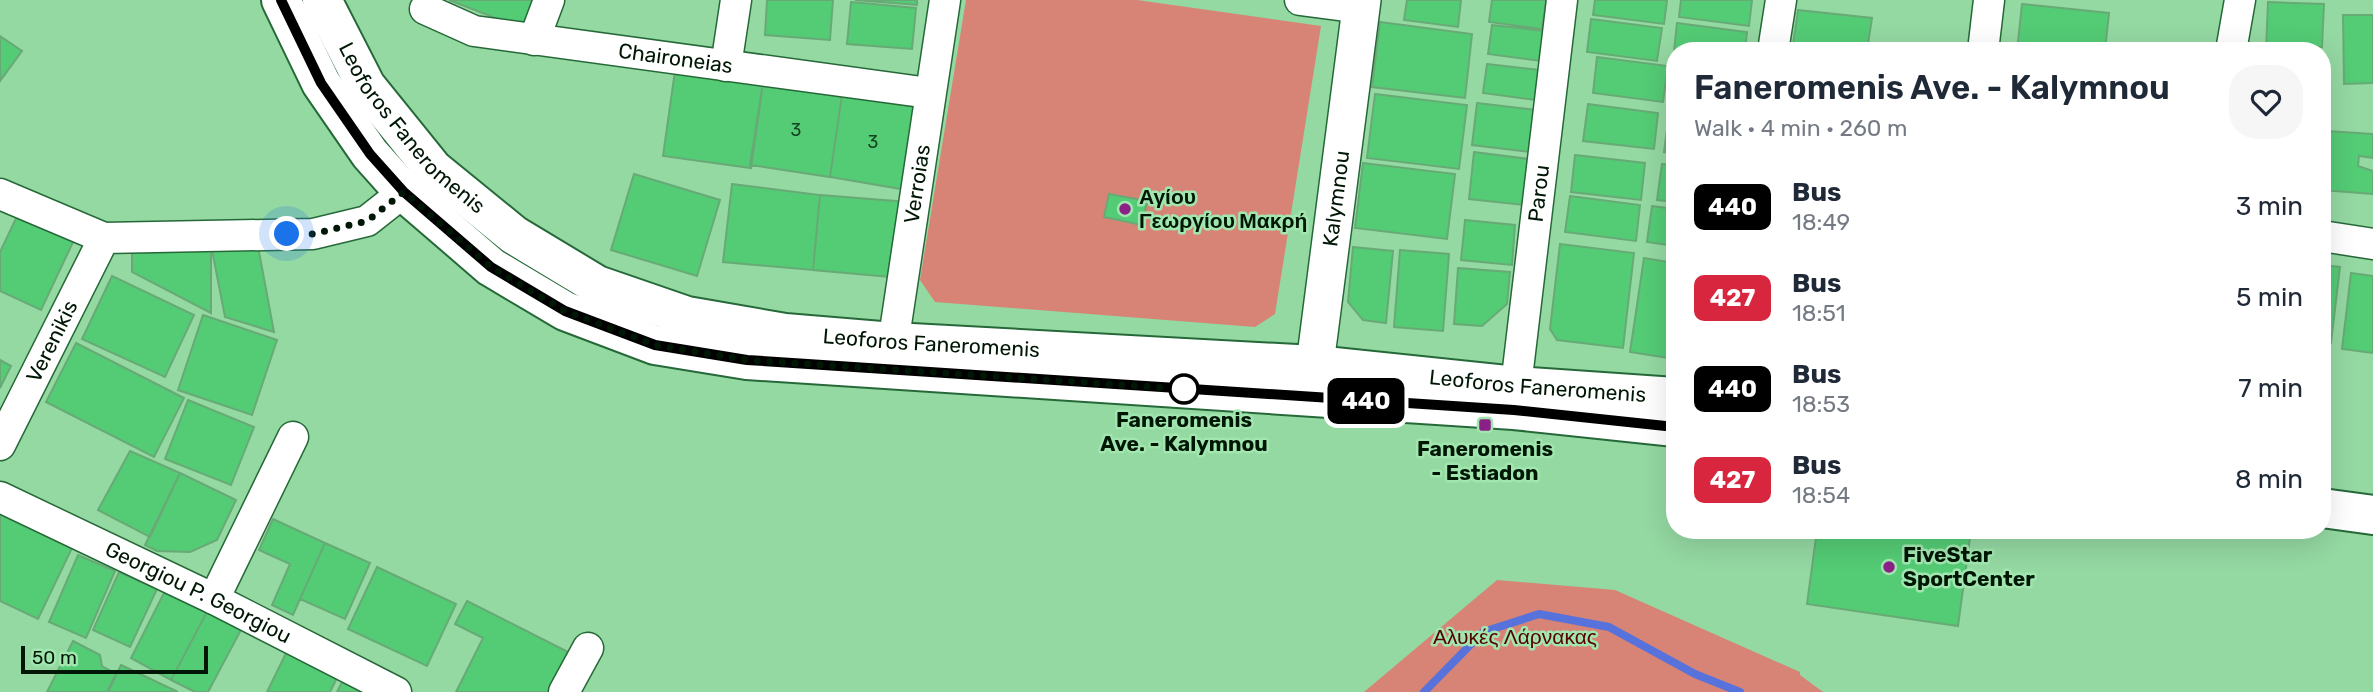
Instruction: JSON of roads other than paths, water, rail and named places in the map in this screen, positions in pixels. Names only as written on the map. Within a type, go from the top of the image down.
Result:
[{"type":"main road","name":"Leoforos Faneromenis","points":[[281,0],[321,83],[370,154],[418,181]]},
{"type":"main road","name":"Leoforos Faneromenis","points":[[322,0],[418,181],[491,267],[565,311],[655,345],[747,360],[891,355],[1313,382],[1516,386],[1666,396]]},
{"type":"main road","name":"Leoforos Faneromenis","points":[[1313,382],[1514,410],[1666,426]]},
{"type":"main road","points":[[2331,482],[2373,488]]},
{"type":"main road","points":[[2331,509],[2373,515]]},
{"type":"street","points":[[534,40],[549,0]]},
{"type":"street","points":[[726,66],[736,0]]},
{"type":"street","name":"Verroias","points":[[891,355],[945,0]]},
{"type":"street","points":[[1300,0],[1361,4]]},
{"type":"street","name":"Parou","points":[[1516,386],[1562,0]]},
{"type":"street","points":[[1774,42],[1781,0]]},
{"type":"street","points":[[1984,42],[1989,0]]},
{"type":"street","points":[[2233,42],[2240,0]]},
{"type":"street","name":"Kalymnou","points":[[1313,382],[1361,4]]},
{"type":"street","name":"Chaironeias","points":[[425,9],[474,31],[929,93]]},
{"type":"street","points":[[0,194],[104,238],[313,234],[367,221],[418,181]]},
{"type":"street","points":[[2331,237],[2373,244]]},
{"type":"street","name":"Verenikis","points":[[0,445],[104,238]]},
{"type":"street","points":[[214,599],[293,437]]},
{"type":"street","name":"Georgiou P. Georgiou","points":[[0,497],[214,599],[396,692]]},
{"type":"street","points":[[564,692],[588,648]]},
{"type":"waterway","points":[[1424,692],[1483,632],[1539,614],[1609,627],[1695,674],[1740,692]]},
{"type":"place","name":"Αγίου Γεωργίου Μακρή","points":[[1125,209]]},
{"type":"place","name":"Faneromenis Ave. - Kalymnou","points":[[1184,389]]},
{"type":"place","name":"Faneromenis - Estiadon","points":[[1485,425]]},
{"type":"place","name":"FiveStar SportCenter","points":[[1889,567]]},
{"type":"park label","name":"Αλυκές Λάρνακας","points":[[1515,637]]}]
